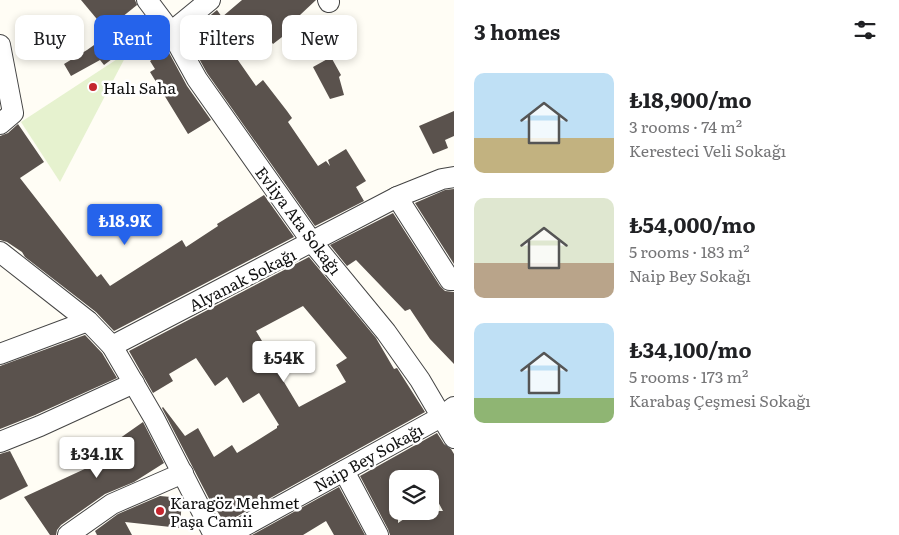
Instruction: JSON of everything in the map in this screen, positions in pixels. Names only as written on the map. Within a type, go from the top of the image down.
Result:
[{"type":"street","name":"Evliya Ata Sokağı","points":[[147,0],[171,32],[197,79],[312,242],[386,332],[420,380],[447,412],[454,438]]},
{"type":"street","points":[[171,32],[210,0]]},
{"type":"street","points":[[0,45],[13,113],[0,124]]},
{"type":"street","name":"Alyanak Sokağı","points":[[112,346],[397,197],[442,179],[454,177]]},
{"type":"street","points":[[397,197],[450,280],[454,280]]},
{"type":"street","points":[[0,252],[88,321],[112,346],[134,383],[214,535]]},
{"type":"street","points":[[0,354],[88,321]]},
{"type":"street","points":[[0,442],[134,383]]},
{"type":"street","name":"Naip Bey Sokağı","points":[[228,535],[447,412]]},
{"type":"street","points":[[344,471],[378,535]]},
{"type":"street","points":[[68,535],[112,504],[182,473]]},
{"type":"green space","name":"Halı Saha","points":[[116,60],[124,60],[60,182],[21,122]]},
{"type":"building","points":[[81,0],[135,0],[137,5],[125,15],[94,16]]},
{"type":"building","points":[[242,0],[316,0],[300,15],[282,15],[282,37],[273,44],[272,15],[224,15]]},
{"type":"building","points":[[217,10],[221,15],[211,15]]},
{"type":"building","points":[[94,45],[94,60],[100,60],[71,76],[64,64],[71,60],[84,60],[84,52]]},
{"type":"building","points":[[170,55],[187,86],[211,120],[188,134],[150,72],[155,69],[150,61],[170,60]]},
{"type":"building","points":[[100,60],[111,60],[104,65]]},
{"type":"building","points":[[200,60],[238,60],[256,86],[263,80],[292,118],[288,122],[318,166],[326,161],[330,166],[328,160],[346,149],[366,181],[356,187],[364,201],[315,226],[207,73]]},
{"type":"building","points":[[326,60],[333,60],[341,75],[339,77],[344,95],[330,99],[313,67]]},
{"type":"building","points":[[454,111],[454,136],[445,140],[448,148],[433,154],[419,126]]},
{"type":"building","points":[[18,124],[44,162],[20,178],[97,277],[101,274],[110,286],[182,240],[186,247],[218,226],[217,224],[264,195],[294,237],[114,331],[96,312],[25,257],[22,252],[7,242],[0,240],[0,136],[8,133]]},
{"type":"building","points":[[454,189],[454,264],[415,203],[445,190]]},
{"type":"building","points":[[393,213],[440,286],[445,291],[454,292],[454,364],[430,339],[410,309],[405,311],[356,260],[347,266],[330,245]]},
{"type":"building","points":[[309,257],[376,338],[394,369],[397,368],[425,412],[225,523],[216,512],[162,408],[185,436],[198,428],[214,457],[232,445],[237,453],[279,425],[259,393],[243,403],[227,377],[215,386],[196,358],[169,374],[173,381],[153,393],[129,351]],"holes":[[[303,306],[347,358],[336,365],[346,382],[299,407],[256,331]]]},
{"type":"building","points":[[85,335],[102,353],[117,378],[0,429],[0,366]]},
{"type":"building","points":[[143,422],[164,463],[134,482],[105,494],[61,525],[56,535],[50,535],[24,497],[89,467],[86,462]]},
{"type":"building","points":[[437,433],[454,454],[454,535],[390,535],[360,476]]},
{"type":"building","points":[[10,451],[28,486],[0,500],[0,454]]},
{"type":"building","points":[[339,487],[365,535],[334,535],[326,521],[303,535],[252,535]]},
{"type":"building","name":"Karagöz Mehmet Paşa Camii","points":[[160,496],[182,498],[180,528],[125,522],[132,535],[97,535],[95,531],[118,514]]},
{"type":"place","name":"Halı Saha","points":[[93,87]]},
{"type":"place","name":"Karagöz Mehmet Paşa Camii","points":[[160,511]]}]
